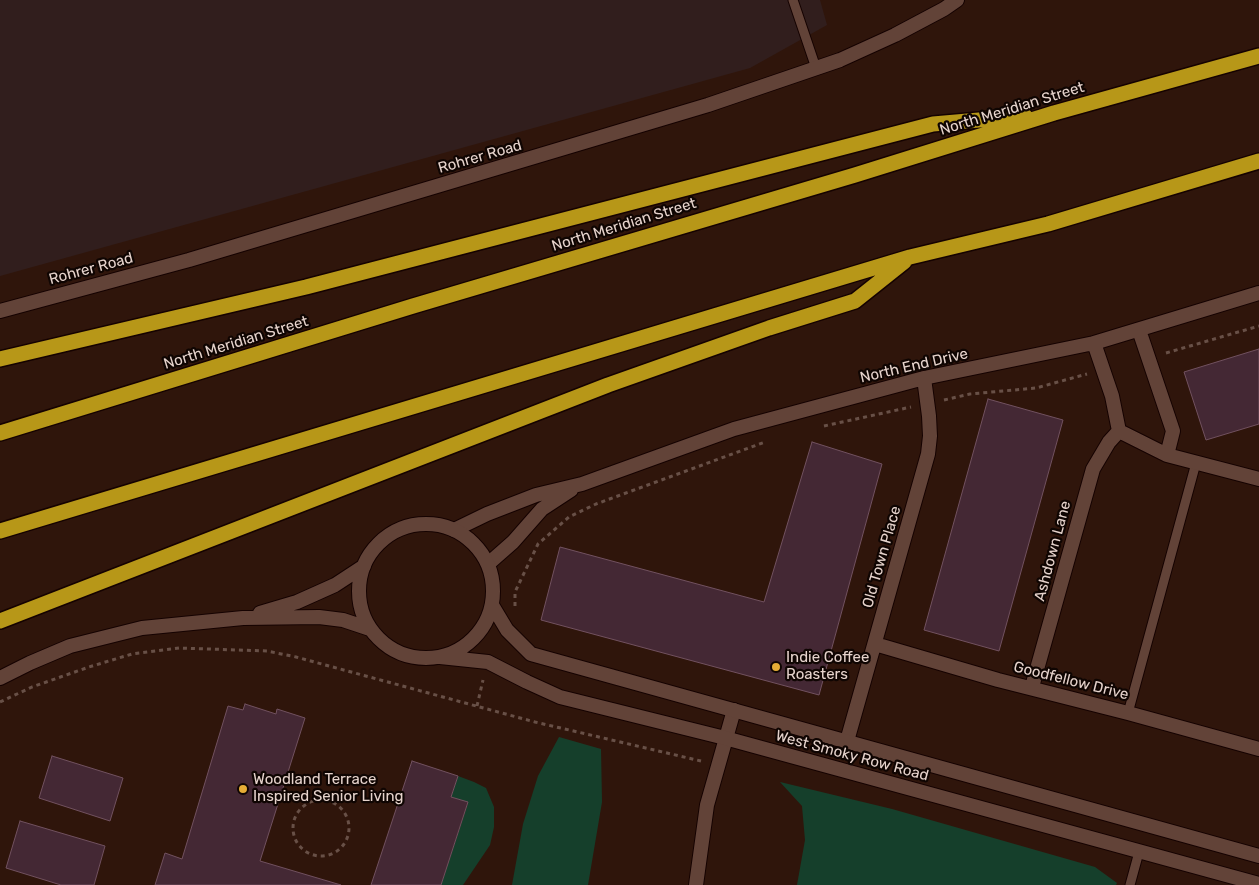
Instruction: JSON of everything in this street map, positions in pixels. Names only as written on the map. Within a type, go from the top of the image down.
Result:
[{"type":"highway","name":"North Meridian Street","points":[[0,433],[413,306],[1054,114],[1259,56]]},
{"type":"highway","points":[[0,359],[306,288],[933,124],[1054,114]]},
{"type":"highway","points":[[0,531],[910,257],[1048,224],[1259,162]]},
{"type":"highway","points":[[0,620],[591,391],[769,328],[855,301],[910,257]]},
{"type":"street","name":"Rohrer Road","points":[[0,311],[189,260],[708,105],[840,60],[895,35],[957,0]]},
{"type":"street","name":"North End Drive","points":[[454,530],[487,514],[536,495],[580,484],[734,429],[924,378],[1094,343],[1259,293]]},
{"type":"street","points":[[1139,330],[1172,431],[1167,455]]},
{"type":"street","points":[[1094,343],[1112,396],[1119,430],[1167,455],[1259,479]]},
{"type":"street","name":"Old Town Place","points":[[847,742],[928,454],[930,436],[924,378]]},
{"type":"street","name":"Ashdown Lane","points":[[1032,687],[1093,469],[1109,442],[1119,430]]},
{"type":"street","name":"North End Drive","points":[[488,564],[513,542],[542,509],[580,484]]},
{"type":"street","points":[[433,524],[454,530],[480,550],[488,564],[492,577],[492,605],[486,623],[474,639],[458,650],[440,657],[420,658],[401,653],[384,643],[370,629],[361,609],[359,588],[364,566],[375,548],[391,534],[411,526],[433,524]]},
{"type":"street","points":[[243,618],[296,602],[335,585],[364,566]]},
{"type":"street","name":"West Smoky Row Road","points":[[492,605],[507,630],[531,654],[1259,856]]},
{"type":"street","points":[[0,678],[70,646],[142,628],[243,618],[319,617],[343,620],[370,629]]},
{"type":"street","name":"Goodfellow Drive","points":[[875,644],[998,680],[1032,687],[1259,749]]},
{"type":"street","name":"West Smoky Row Road","points":[[440,657],[488,662],[560,697],[725,738],[1259,884]]},
{"type":"street","points":[[696,885],[704,819],[717,765],[734,710]]},
{"type":"lane","points":[[794,0],[816,68]]},
{"type":"lane","points":[[1128,713],[1196,463]]},
{"type":"lane","points":[[1130,885],[1139,852]]},
{"type":"path","points":[[824,426],[970,394]]},
{"type":"path","points":[[515,610],[515,592],[538,544],[570,517],[596,504],[767,441]]},
{"type":"path","points":[[0,702],[32,687],[132,654],[179,648],[267,652],[282,654],[535,722],[717,765]]},
{"type":"path","points":[[477,706],[488,662]]},
{"type":"path","points":[[321,800],[339,806],[349,823],[346,841],[331,854],[322,856],[312,855],[298,844],[294,836],[294,819],[304,805],[312,801],[321,800]]},
{"type":"shaded area","points":[[0,0],[820,0],[827,25],[750,68],[0,276]]},
{"type":"green space","points":[[559,737],[601,749],[602,802],[588,885],[512,885],[523,824],[538,776]]},
{"type":"green space","points":[[458,776],[486,788],[494,807],[494,827],[490,845],[463,885],[441,885],[468,803],[451,797]]},
{"type":"green space","points":[[780,782],[892,809],[1095,867],[1117,883],[1116,885],[797,885],[805,840],[802,806]]},
{"type":"building","points":[[1259,349],[1259,424],[1206,440],[1184,372]]},
{"type":"building","points":[[988,399],[1063,420],[999,651],[924,630]]},
{"type":"building","points":[[812,442],[882,464],[819,695],[541,620],[560,547],[764,602]]},
{"type":"building","name":"Woodland Terrace Inspired Senior Living","points":[[245,704],[276,714],[277,709],[305,718],[260,861],[341,885],[155,885],[165,853],[182,859],[228,706],[243,710]]},
{"type":"building","points":[[52,756],[123,778],[110,821],[39,798]]},
{"type":"building","name":"Woodland Terrace Inspired Senior Living","points":[[412,761],[458,776],[451,797],[468,802],[441,885],[371,885]]},
{"type":"building","points":[[20,821],[105,846],[94,885],[61,885],[6,868]]},
{"type":"place","name":"Indie Coffee Roasters","points":[[776,667]]},
{"type":"place","name":"Woodland Terrace Inspired Senior Living","points":[[243,789]]}]
